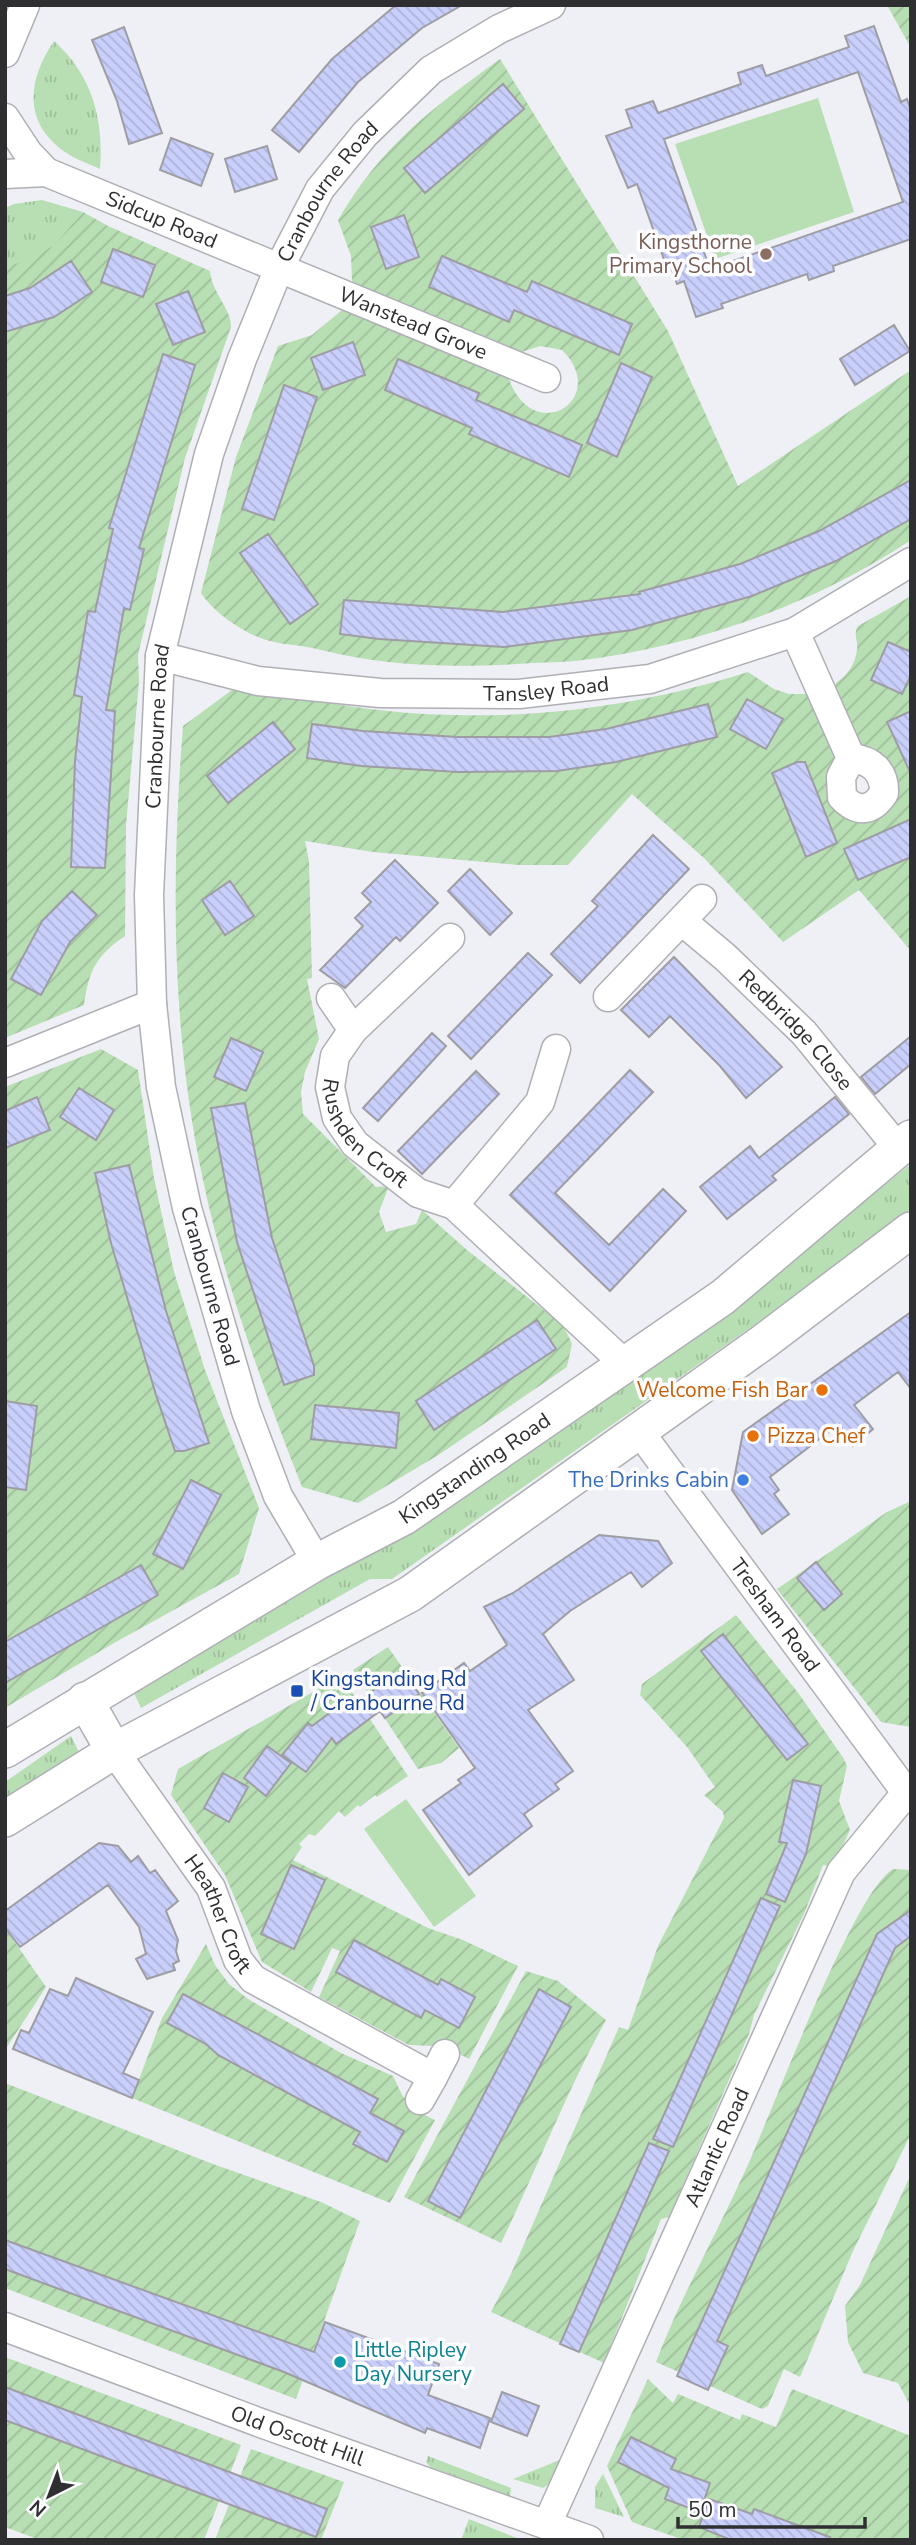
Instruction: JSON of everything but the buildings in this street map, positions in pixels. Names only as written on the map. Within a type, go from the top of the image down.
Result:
[{"type":"main road","name":"Kingstanding Road","points":[[5,1750],[317,1562],[404,1517],[627,1366],[723,1297],[904,1143]]},
{"type":"main road","points":[[5,1819],[114,1751],[410,1594],[639,1431],[911,1230]]},
{"type":"main road","points":[[85,1700],[114,1751]]},
{"type":"street","points":[[5,53],[25,5]]},
{"type":"street","name":"Cranbourne Road","points":[[317,1562],[278,1496],[246,1411],[187,1208],[161,1087],[152,1004],[149,895],[160,656],[209,454],[242,359],[279,268],[320,189],[374,124],[442,63],[499,29],[551,5]]},
{"type":"street","name":"Sidcup Road","points":[[5,118],[28,153],[46,172],[279,268]]},
{"type":"street","name":"Sidcup Road","points":[[5,174],[46,172]]},
{"type":"street","name":"Wanstead Grove","points":[[279,268],[546,378]]},
{"type":"street","name":"Tansley Road","points":[[160,656],[258,681],[380,693],[520,694],[650,679],[795,632],[911,562]]},
{"type":"street","points":[[795,632],[851,758]]},
{"type":"street","points":[[608,997],[702,899]]},
{"type":"street","name":"Redbridge Close","points":[[682,921],[725,957],[804,1033],[904,1143]]},
{"type":"street","name":"Rushden Croft","points":[[450,938],[353,1030],[335,1056],[330,1087],[337,1118],[355,1144],[418,1193],[454,1205],[627,1366]]},
{"type":"street","points":[[331,998],[353,1030]]},
{"type":"street","points":[[5,1063],[152,1004]]},
{"type":"street","points":[[454,1205],[540,1101],[556,1049]]},
{"type":"street","name":"Tresham Road","points":[[639,1431],[909,1793]]},
{"type":"street","name":"Heather Croft","points":[[114,1751],[211,1888],[238,1960],[253,1979],[433,2077]]},
{"type":"street","name":"Atlantic Road","points":[[548,2522],[841,1872],[909,1793]]},
{"type":"street","name":"Old Oscott Hill","points":[[5,2327],[258,2422],[548,2522],[589,2540]]},
{"type":"green space","points":[[887,5],[911,5],[911,48]]},
{"type":"green space","points":[[54,41],[78,68],[93,99],[100,133],[100,169],[69,155],[51,140],[41,127],[36,114],[35,85],[45,55]]},
{"type":"green space","points":[[500,59],[668,331],[738,486],[911,370],[911,540],[833,585],[750,620],[663,645],[568,662],[441,665],[342,655],[276,642],[251,634],[232,623],[207,601],[201,593],[236,457],[278,346],[312,335],[342,310],[487,369],[507,373],[518,396],[532,409],[548,413],[562,409],[573,399],[578,385],[575,368],[562,350],[540,346],[516,354],[356,289],[352,281],[351,256],[338,220],[372,170],[390,149],[430,112]]},
{"type":"green space","points":[[818,98],[854,212],[715,259],[675,144]]},
{"type":"green space","points":[[42,200],[83,212],[53,246],[5,270],[5,208]]},
{"type":"green space","points":[[83,212],[108,226],[210,271],[231,327],[185,458],[138,655],[139,681],[126,825],[125,936],[107,950],[96,965],[88,982],[84,1005],[5,1038],[5,269],[53,246]]},
{"type":"green space","points":[[911,596],[911,951],[859,890],[783,942],[705,859],[632,794],[568,865],[519,865],[373,852],[305,841],[309,861],[312,978],[307,979],[319,1039],[305,1072],[301,1092],[303,1114],[376,1187],[389,1186],[379,1212],[386,1232],[416,1224],[422,1210],[467,1250],[563,1325],[572,1344],[567,1367],[440,1454],[358,1503],[302,1487],[259,1374],[222,1258],[192,1124],[179,1011],[176,954],[177,840],[183,726],[236,687],[371,709],[426,714],[528,714],[639,700],[748,672],[774,689],[789,694],[810,694],[839,762],[830,796],[887,804],[860,754],[835,690],[836,683],[844,677],[855,659],[858,626]]},
{"type":"green space","points":[[101,1049],[138,1070],[154,1178],[174,1272],[205,1370],[259,1508],[239,1574],[114,1643],[5,1708],[5,1087]]},
{"type":"green space","points":[[911,1164],[911,1209],[843,1263],[392,1579],[370,1579],[141,1708],[134,1693],[379,1547],[781,1267]]},
{"type":"green space","points":[[911,1501],[911,1727],[881,1722],[777,1589],[887,1512]]},
{"type":"green space","points":[[736,1615],[799,1694],[844,1759],[847,1766],[839,1801],[850,1830],[833,1867],[823,1865],[804,1914],[754,2015],[749,2034],[669,2217],[661,2219],[604,2363],[491,2312],[511,2274],[619,2027],[628,2030],[658,1946],[724,1818],[723,1812],[704,1795],[715,1787],[687,1747],[640,1695],[642,1684]]},
{"type":"green space","points":[[388,1647],[459,1748],[441,1763],[418,1769],[353,1670]]},
{"type":"green space","points":[[341,1676],[408,1776],[360,1807],[358,1805],[345,1817],[339,1811],[315,1836],[309,1834],[299,1844],[302,1847],[293,1860],[428,1928],[463,1940],[518,1966],[469,2059],[436,2042],[434,2046],[409,2045],[319,1997],[340,1951],[332,1948],[311,1992],[262,1962],[225,1875],[171,1795],[178,1769]]},
{"type":"green space","points":[[71,1736],[80,1754],[5,1804],[5,1782]]},
{"type":"green space","points":[[406,1799],[476,1896],[434,1927],[364,1829]]},
{"type":"green space","points":[[893,1869],[911,1870],[911,2134],[853,2251],[800,2377],[784,2369],[768,2406],[762,2409],[656,2362],[746,2169],[836,1960],[876,1887]]},
{"type":"green space","points":[[5,1928],[46,1987],[7,2047],[5,2046]]},
{"type":"green space","points":[[206,1944],[215,1965],[229,1984],[248,1999],[341,2053],[393,2076],[402,2095],[415,2110],[435,2120],[390,2203],[132,2098],[162,2018]]},
{"type":"green space","points":[[526,1971],[558,1981],[606,2020],[501,2243],[404,2197]]},
{"type":"green space","points":[[5,2083],[213,2164],[321,2202],[360,2221],[296,2399],[5,2288]]},
{"type":"green space","points":[[911,2174],[911,2407],[898,2383],[863,2373],[848,2342],[845,2306],[860,2285]]},
{"type":"green space","points":[[5,2357],[241,2445],[204,2540],[40,2540],[5,2527]]},
{"type":"green space","points":[[648,2379],[673,2403],[678,2394],[740,2420],[742,2414],[776,2427],[792,2389],[911,2436],[911,2540],[684,2540],[632,2522],[607,2466]]},
{"type":"green space","points":[[251,2449],[344,2482],[321,2540],[215,2540]]},
{"type":"green space","points":[[428,2456],[511,2488],[510,2497],[430,2467],[426,2462]]},
{"type":"green space","points":[[562,2459],[552,2482],[543,2488],[513,2479]]},
{"type":"green space","points":[[603,2474],[624,2517],[595,2508],[595,2487]]},
{"type":"green space","points":[[469,2519],[522,2540],[461,2540]]},
{"type":"place","name":"Kingsthorne Primary School","points":[[766,254]]},
{"type":"place","name":"Welcome Fish Bar","points":[[822,1390]]},
{"type":"place","name":"Pizza Chef","points":[[753,1436]]},
{"type":"place","name":"The Drinks Cabin","points":[[743,1480]]},
{"type":"place","name":"Kingstanding Rd / Cranbourne Rd","points":[[297,1691]]},
{"type":"place","name":"Little Ripley Day Nursery","points":[[340,2362]]}]
